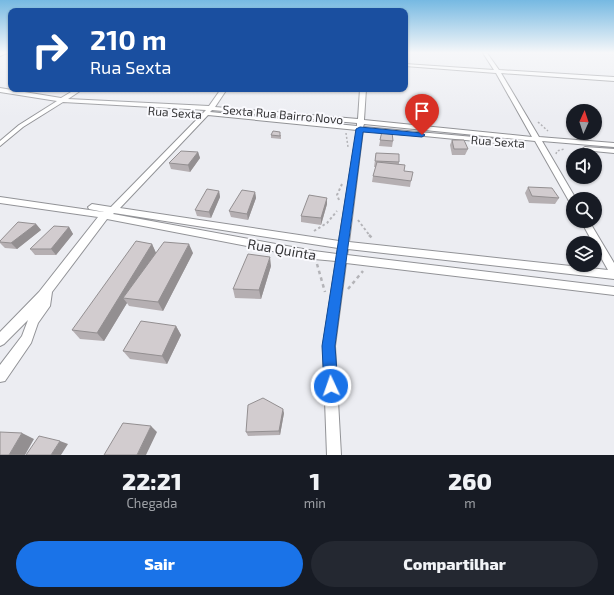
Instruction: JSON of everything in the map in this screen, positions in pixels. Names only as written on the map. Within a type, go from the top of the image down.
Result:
[{"type":"street","points":[[499,74],[568,192]]},
{"type":"street","points":[[552,74],[614,79]]},
{"type":"street","points":[[10,92],[59,102]]},
{"type":"street","points":[[0,144],[21,126],[75,92]]},
{"type":"street","points":[[0,340],[26,316],[48,291],[109,213],[208,111],[222,92]]},
{"type":"street","points":[[334,455],[329,346],[340,258],[350,202],[363,92]]},
{"type":"street","name":"Rua Sexta","points":[[0,95],[59,102],[208,111],[335,127],[359,125],[539,142],[614,152]]},
{"type":"street","name":"Sexta Rua Bairro Novo","points":[[208,111],[359,125]]},
{"type":"street","points":[[539,142],[614,145]]},
{"type":"street","name":"Rua Quinta","points":[[0,194],[109,213],[314,255],[614,291]]},
{"type":"street","name":"Rua Quinta","points":[[0,200],[296,237],[343,245],[614,274]]},
{"type":"street","points":[[588,228],[614,274]]},
{"type":"street","points":[[0,376],[27,339],[34,320],[44,306],[48,291]]},
{"type":"path","points":[[521,112],[533,118],[548,132]]},
{"type":"path","points":[[335,127],[347,134],[350,156],[352,161],[355,163]]},
{"type":"path","points":[[549,160],[555,156],[558,151],[570,147]]},
{"type":"path","points":[[350,202],[362,228],[383,249]]},
{"type":"path","points":[[296,237],[322,228],[332,220],[338,209]]},
{"type":"building","points":[[273,131],[280,132],[280,136],[271,135]]},
{"type":"building","points":[[382,131],[392,132],[393,141],[380,140]]},
{"type":"building","points":[[452,140],[464,140],[468,149],[454,149]]},
{"type":"building","points":[[181,151],[198,152],[188,165],[169,163]]},
{"type":"building","points":[[376,153],[399,154],[399,162],[375,161]]},
{"type":"building","points":[[377,162],[405,165],[404,171],[413,172],[411,181],[373,176]]},
{"type":"building","points":[[528,187],[552,188],[559,198],[532,196]]},
{"type":"building","points":[[207,189],[219,191],[209,212],[195,210]]},
{"type":"building","points":[[242,190],[255,192],[247,214],[229,211]]},
{"type":"building","points":[[309,195],[327,198],[321,218],[301,216]]},
{"type":"building","points":[[18,222],[36,224],[11,243],[0,242],[0,241]]},
{"type":"building","points":[[54,226],[69,227],[51,249],[30,249]]},
{"type":"building","points":[[136,241],[152,244],[97,333],[72,330]]},
{"type":"building","points":[[164,242],[189,244],[158,302],[123,298]]},
{"type":"building","points":[[248,254],[270,257],[259,290],[233,289]]},
{"type":"building","points":[[141,321],[176,326],[162,356],[123,351]]},
{"type":"building","points":[[263,398],[283,409],[279,431],[246,432],[248,405]]},
{"type":"building","points":[[123,423],[151,426],[137,455],[104,455]]},
{"type":"building","points":[[0,432],[22,433],[9,455],[0,455]]},
{"type":"building","points":[[39,436],[60,441],[51,455],[26,455]]},
{"type":"route","points":[[331,386],[329,346],[340,258],[360,129],[422,135]]}]
